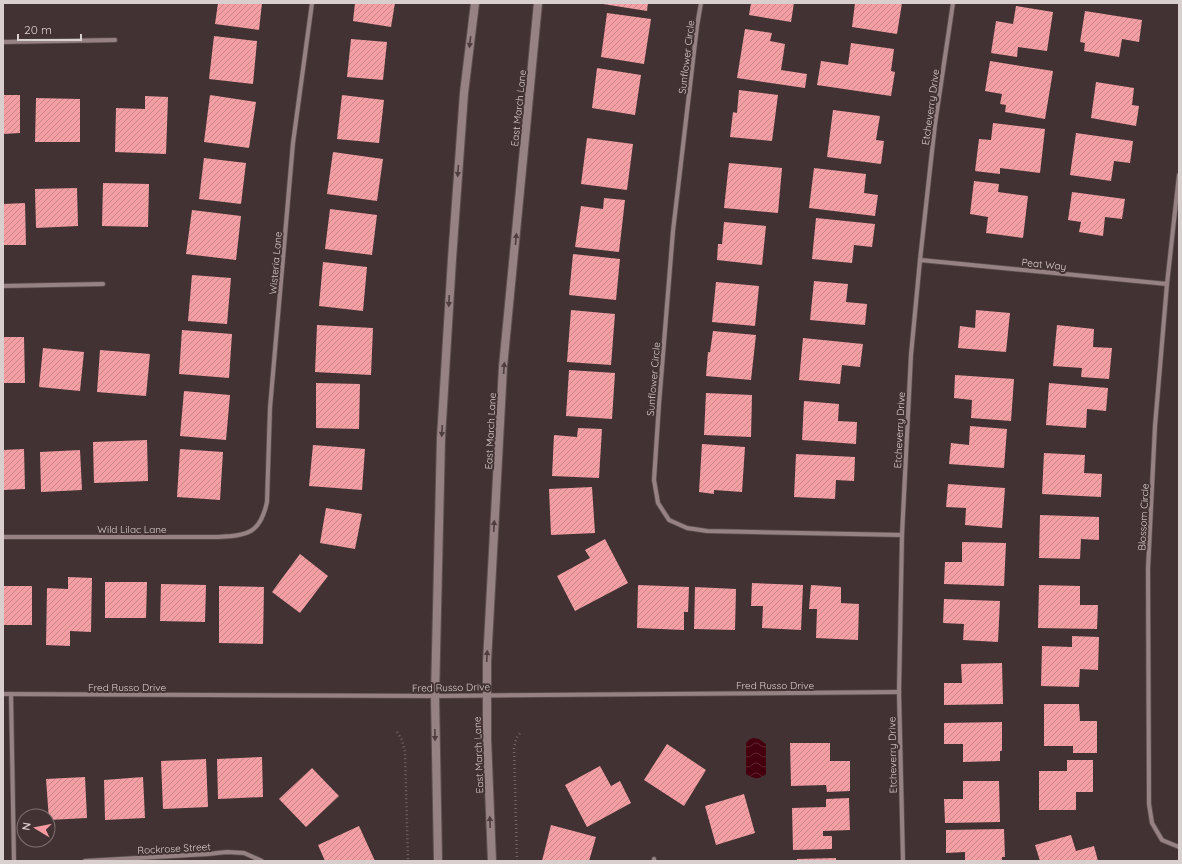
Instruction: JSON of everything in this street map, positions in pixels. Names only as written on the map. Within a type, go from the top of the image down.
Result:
[{"type":"main road","points":[[438,861],[435,696],[442,423],[452,251],[464,93],[475,3]]},
{"type":"main road","name":"East March Lane","points":[[492,861],[487,739],[487,654],[504,367],[538,3]]},
{"type":"street","name":"Wisteria Lane","points":[[259,525],[267,502],[270,408],[292,151],[312,3]]},
{"type":"street","name":"Sunflower Circle","points":[[701,3],[697,26],[673,239],[654,480],[658,503],[669,520],[687,528],[700,530],[902,535]]},
{"type":"street","name":"Etcheverry Drive","points":[[903,861],[899,692],[902,535],[912,355],[920,260],[935,124],[953,3]]},
{"type":"street","points":[[3,42],[115,40]]},
{"type":"street","name":"Blossom Circle","points":[[1179,175],[1166,284],[1155,426],[1148,569],[1149,804],[1152,823],[1162,840],[1179,847]]},
{"type":"street","name":"Peat Way","points":[[920,260],[1166,284]]},
{"type":"street","points":[[3,286],[104,284]]},
{"type":"street","name":"Wild Lilac Lane","points":[[3,536],[218,536],[240,535],[251,531],[259,525]]},
{"type":"street","name":"Fred Russo Drive","points":[[3,694],[435,696],[899,692]]},
{"type":"street","points":[[11,694],[14,861]]},
{"type":"street","name":"Rockrose Street","points":[[85,861],[227,852],[244,853],[262,861]]},
{"type":"path","points":[[398,732],[405,752],[408,861]]},
{"type":"path","points":[[517,861],[514,748],[520,733]]},
{"type":"water","points":[[750,739],[759,739],[766,744],[766,774],[758,778],[754,778],[746,774],[746,743]]},
{"type":"building","points":[[218,3],[262,3],[259,30],[215,24]]},
{"type":"building","points":[[355,3],[395,3],[391,27],[353,21]]},
{"type":"building","points":[[603,3],[648,3],[647,11]]},
{"type":"building","points":[[751,3],[794,3],[791,22],[749,15]]},
{"type":"building","points":[[855,3],[902,3],[897,34],[852,27]]},
{"type":"building","points":[[1016,6],[1053,12],[1047,51],[1018,47],[1017,57],[991,53],[996,21],[1013,24]]},
{"type":"building","points":[[1085,11],[1142,20],[1139,42],[1122,39],[1119,57],[1084,51],[1085,43],[1080,42]]},
{"type":"building","points":[[607,13],[651,19],[644,64],[601,57]]},
{"type":"building","points":[[745,29],[772,33],[770,41],[785,44],[781,70],[807,74],[805,88],[737,78]]},
{"type":"building","points":[[214,36],[257,41],[253,84],[209,79]]},
{"type":"building","points":[[351,39],[387,42],[383,80],[347,77]]},
{"type":"building","points":[[851,43],[894,49],[891,71],[895,72],[891,96],[817,85],[821,61],[848,65]]},
{"type":"building","points":[[990,61],[1053,71],[1045,119],[1005,112],[1006,105],[1000,104],[1002,94],[985,91]]},
{"type":"building","points":[[597,68],[641,75],[635,115],[592,108]]},
{"type":"building","points":[[1096,82],[1134,88],[1132,105],[1139,106],[1136,126],[1091,118]]},
{"type":"building","points":[[739,90],[778,95],[772,141],[730,137],[733,112],[737,113]]},
{"type":"building","points":[[3,95],[20,95],[20,133],[3,134]]},
{"type":"building","points":[[210,95],[256,102],[249,148],[204,142]]},
{"type":"building","points":[[342,95],[384,100],[379,143],[337,139]]},
{"type":"building","points":[[145,96],[168,97],[166,154],[115,152],[116,108],[145,109]]},
{"type":"building","points":[[36,98],[80,99],[80,142],[35,142]]},
{"type":"building","points":[[833,110],[880,116],[876,140],[884,141],[881,164],[827,157]]},
{"type":"building","points":[[993,123],[1045,129],[1040,173],[1000,168],[1000,174],[975,171],[979,139],[991,140]]},
{"type":"building","points":[[1076,133],[1133,141],[1130,163],[1114,161],[1111,181],[1070,175]]},
{"type":"building","points":[[587,138],[633,144],[627,190],[581,184]]},
{"type":"building","points":[[333,152],[383,159],[377,201],[327,194]]},
{"type":"building","points":[[204,158],[246,163],[241,204],[199,199]]},
{"type":"building","points":[[729,163],[782,168],[778,213],[724,208]]},
{"type":"building","points":[[814,168],[866,174],[864,193],[878,195],[875,216],[809,208]]},
{"type":"building","points":[[974,181],[999,184],[998,192],[1028,196],[1023,238],[986,233],[988,217],[970,214]]},
{"type":"building","points":[[103,183],[149,184],[148,227],[102,226]]},
{"type":"building","points":[[77,188],[78,226],[36,228],[35,189]]},
{"type":"building","points":[[1072,192],[1125,199],[1122,219],[1105,217],[1103,236],[1079,232],[1081,222],[1068,220]]},
{"type":"building","points":[[604,198],[625,200],[619,252],[575,247],[581,206],[603,209]]},
{"type":"building","points":[[25,203],[26,245],[3,245],[3,204]]},
{"type":"building","points":[[330,209],[377,215],[372,255],[325,249]]},
{"type":"building","points":[[192,210],[241,216],[236,260],[186,254]]},
{"type":"building","points":[[816,218],[875,224],[872,247],[854,245],[852,263],[812,259]]},
{"type":"building","points":[[724,222],[766,226],[762,265],[717,260],[718,244],[722,244]]},
{"type":"building","points":[[573,254],[620,259],[616,300],[569,295]]},
{"type":"building","points":[[323,262],[367,267],[363,311],[319,306]]},
{"type":"building","points":[[192,275],[231,278],[227,324],[188,321]]},
{"type":"building","points":[[814,281],[848,284],[846,302],[867,304],[865,325],[810,320]]},
{"type":"building","points":[[716,282],[759,286],[755,326],[712,322]]},
{"type":"building","points":[[571,310],[615,314],[611,365],[567,362]]},
{"type":"building","points":[[976,310],[1010,313],[1006,352],[958,348],[960,326],[975,328]]},
{"type":"building","points":[[317,325],[373,328],[371,375],[315,372]]},
{"type":"building","points":[[1057,325],[1094,329],[1093,347],[1112,348],[1109,379],[1081,377],[1082,368],[1053,366]]},
{"type":"building","points":[[182,330],[232,334],[229,378],[179,374]]},
{"type":"building","points":[[713,331],[756,335],[751,380],[706,376],[708,352],[710,352]]},
{"type":"building","points":[[3,337],[24,337],[25,383],[3,383]]},
{"type":"building","points":[[803,338],[863,344],[860,367],[842,365],[840,384],[799,380]]},
{"type":"building","points":[[43,348],[84,352],[80,391],[39,387]]},
{"type":"building","points":[[100,350],[150,354],[146,396],[97,392]]},
{"type":"building","points":[[569,370],[615,373],[612,419],[566,416]]},
{"type":"building","points":[[955,375],[1014,379],[1011,421],[971,418],[972,400],[954,398]]},
{"type":"building","points":[[316,383],[360,384],[359,429],[316,428]]},
{"type":"building","points":[[1049,383],[1108,388],[1106,411],[1087,409],[1086,428],[1046,425]]},
{"type":"building","points":[[184,391],[230,395],[226,440],[180,436]]},
{"type":"building","points":[[706,393],[752,395],[751,437],[704,435]]},
{"type":"building","points":[[804,401],[839,404],[838,421],[857,422],[856,444],[802,440]]},
{"type":"building","points":[[970,426],[1007,429],[1004,468],[949,464],[951,443],[969,445]]},
{"type":"building","points":[[578,428],[602,429],[599,478],[552,476],[554,435],[577,437]]},
{"type":"building","points":[[147,440],[148,481],[94,483],[93,442]]},
{"type":"building","points":[[702,444],[745,447],[742,492],[714,490],[714,494],[699,492]]},
{"type":"building","points":[[313,445],[365,449],[362,490],[309,486]]},
{"type":"building","points":[[24,449],[25,489],[3,490],[3,450]]},
{"type":"building","points":[[180,449],[223,452],[220,500],[177,497]]},
{"type":"building","points":[[80,450],[82,490],[41,492],[40,452]]},
{"type":"building","points":[[1044,453],[1085,455],[1084,473],[1102,474],[1101,497],[1042,494]]},
{"type":"building","points":[[796,454],[855,457],[854,481],[836,480],[835,499],[794,497]]},
{"type":"building","points":[[948,484],[1005,488],[1002,528],[965,525],[966,508],[946,507]]},
{"type":"building","points":[[592,487],[595,533],[551,535],[549,489]]},
{"type":"building","points":[[326,508],[362,514],[355,549],[320,543]]},
{"type":"building","points":[[1040,515],[1099,517],[1099,540],[1081,539],[1080,559],[1039,558]]},
{"type":"building","points":[[605,539],[628,583],[575,611],[557,576],[590,558],[585,550]]},
{"type":"building","points":[[962,542],[1006,543],[1004,586],[944,584],[945,562],[962,562]]},
{"type":"building","points":[[300,554],[328,576],[300,613],[272,592]]},
{"type":"building","points":[[68,577],[92,578],[91,632],[70,631],[70,646],[46,645],[47,588],[68,589]]},
{"type":"building","points":[[105,582],[147,582],[146,618],[105,618]]},
{"type":"building","points":[[752,583],[803,585],[801,630],[762,628],[763,606],[751,606]]},
{"type":"building","points":[[161,584],[206,585],[205,622],[160,621]]},
{"type":"building","points":[[638,585],[689,587],[688,612],[684,612],[684,630],[637,628]]},
{"type":"building","points":[[811,585],[841,587],[841,603],[859,604],[858,640],[816,638],[817,609],[809,609]]},
{"type":"building","points":[[1039,585],[1080,586],[1080,605],[1098,605],[1097,629],[1038,628]]},
{"type":"building","points":[[3,586],[32,586],[32,625],[3,625]]},
{"type":"building","points":[[219,586],[264,587],[263,644],[219,643]]},
{"type":"building","points":[[695,587],[736,589],[735,630],[694,629]]},
{"type":"building","points":[[944,599],[1000,601],[998,642],[963,640],[964,624],[943,623]]},
{"type":"building","points":[[1072,636],[1099,637],[1098,670],[1080,669],[1079,687],[1041,686],[1042,646],[1072,647]]},
{"type":"building","points":[[1002,663],[1003,704],[944,705],[944,683],[962,683],[961,664]]},
{"type":"building","points":[[1044,704],[1079,704],[1080,721],[1097,721],[1097,753],[1073,753],[1073,746],[1044,746]]},
{"type":"building","points":[[1002,722],[1002,751],[1000,751],[1000,761],[963,762],[963,744],[944,744],[944,723]]},
{"type":"building","points":[[790,743],[830,743],[830,761],[850,761],[850,791],[827,792],[826,785],[791,786]]},
{"type":"building","points":[[667,744],[706,770],[684,806],[644,780]]},
{"type":"building","points":[[262,757],[263,797],[218,799],[217,759]]},
{"type":"building","points":[[206,759],[208,807],[163,809],[161,761]]},
{"type":"building","points":[[1067,760],[1093,760],[1093,792],[1076,792],[1076,810],[1039,810],[1039,771],[1067,771]]},
{"type":"building","points":[[600,766],[611,786],[620,781],[631,803],[587,827],[565,785]]},
{"type":"building","points":[[312,768],[339,796],[306,827],[279,799]]},
{"type":"building","points":[[85,777],[87,818],[56,820],[56,808],[48,808],[46,779]]},
{"type":"building","points":[[143,777],[145,818],[105,820],[104,780]]},
{"type":"building","points":[[963,781],[999,781],[1000,822],[945,823],[944,799],[963,799]]},
{"type":"building","points":[[744,794],[755,833],[716,845],[705,806]]},
{"type":"building","points":[[849,798],[850,830],[823,831],[823,836],[832,836],[832,849],[793,850],[792,808],[826,807],[826,799]]},
{"type":"building","points":[[551,825],[596,837],[589,861],[542,861]]},
{"type":"building","points":[[359,826],[375,861],[325,861],[318,845]]},
{"type":"building","points":[[1004,829],[1005,857],[1002,857],[1002,861],[965,861],[965,852],[946,853],[946,830]]},
{"type":"building","points":[[1071,835],[1076,851],[1094,846],[1098,861],[1040,861],[1035,845]]},
{"type":"building","points":[[836,858],[836,861],[797,861],[797,859]]}]
